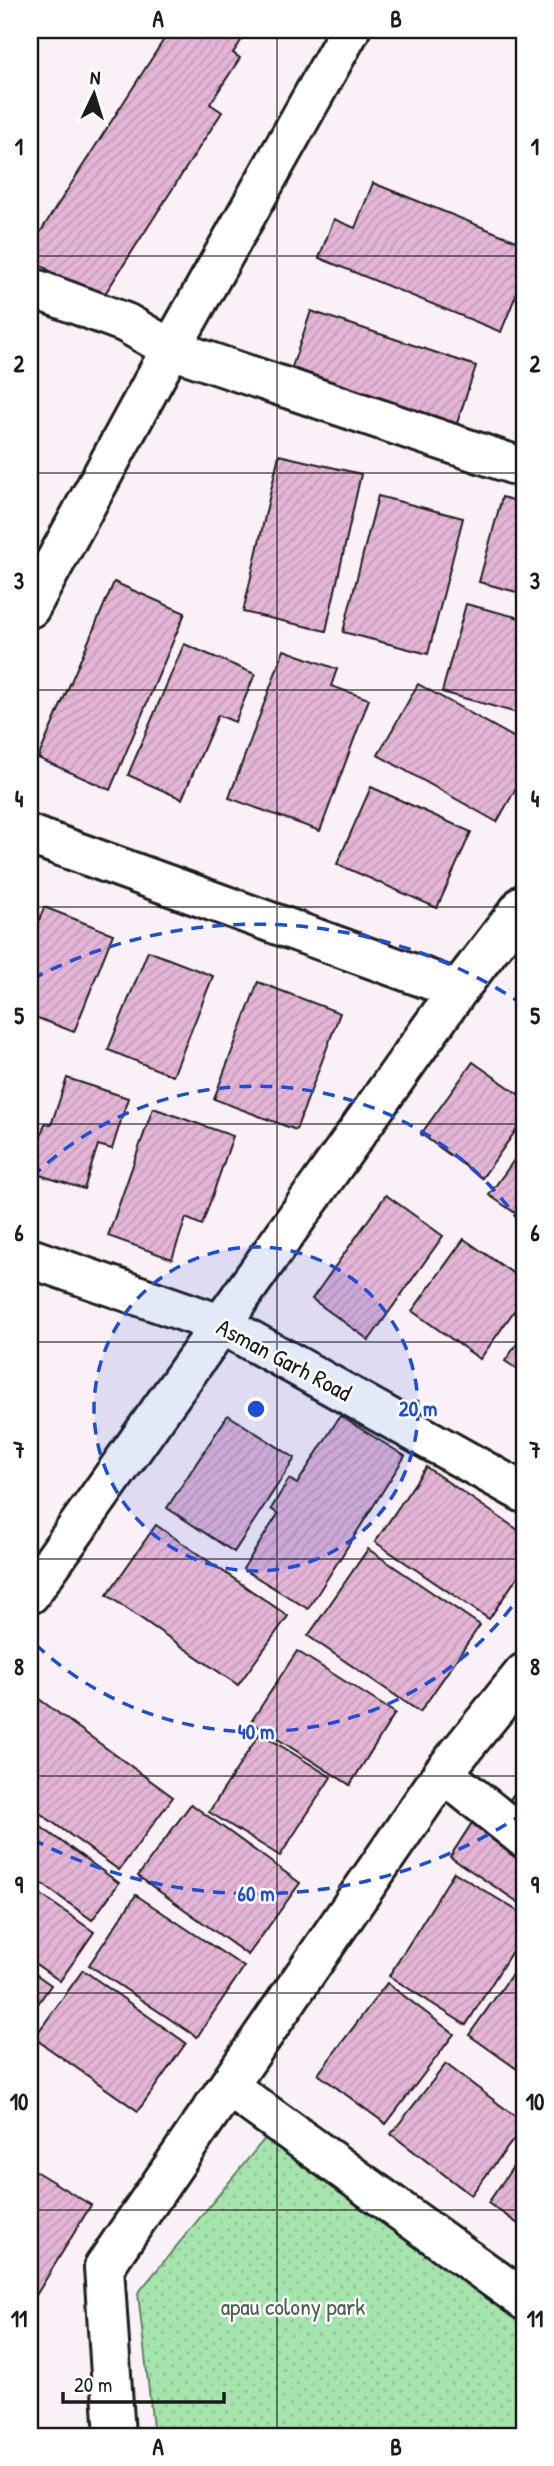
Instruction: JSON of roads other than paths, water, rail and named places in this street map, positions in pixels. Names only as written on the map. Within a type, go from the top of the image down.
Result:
[{"type":"street","points":[[30,608],[350,30]]},
{"type":"street","points":[[30,287],[127,323],[171,349],[524,468]]},
{"type":"street","points":[[30,835],[458,990]]},
{"type":"street","points":[[30,1594],[458,990],[524,904]]},
{"type":"street","name":"Asman Garh Road","points":[[30,1258],[223,1325],[524,1493]]},
{"type":"street","points":[[115,2436],[104,2267],[443,1773],[524,1673]]},
{"type":"street","points":[[443,1773],[524,1838]]},
{"type":"street","points":[[229,2087],[524,2300]]},
{"type":"park label","name":"apau colony park","points":[[293,2307]]}]
